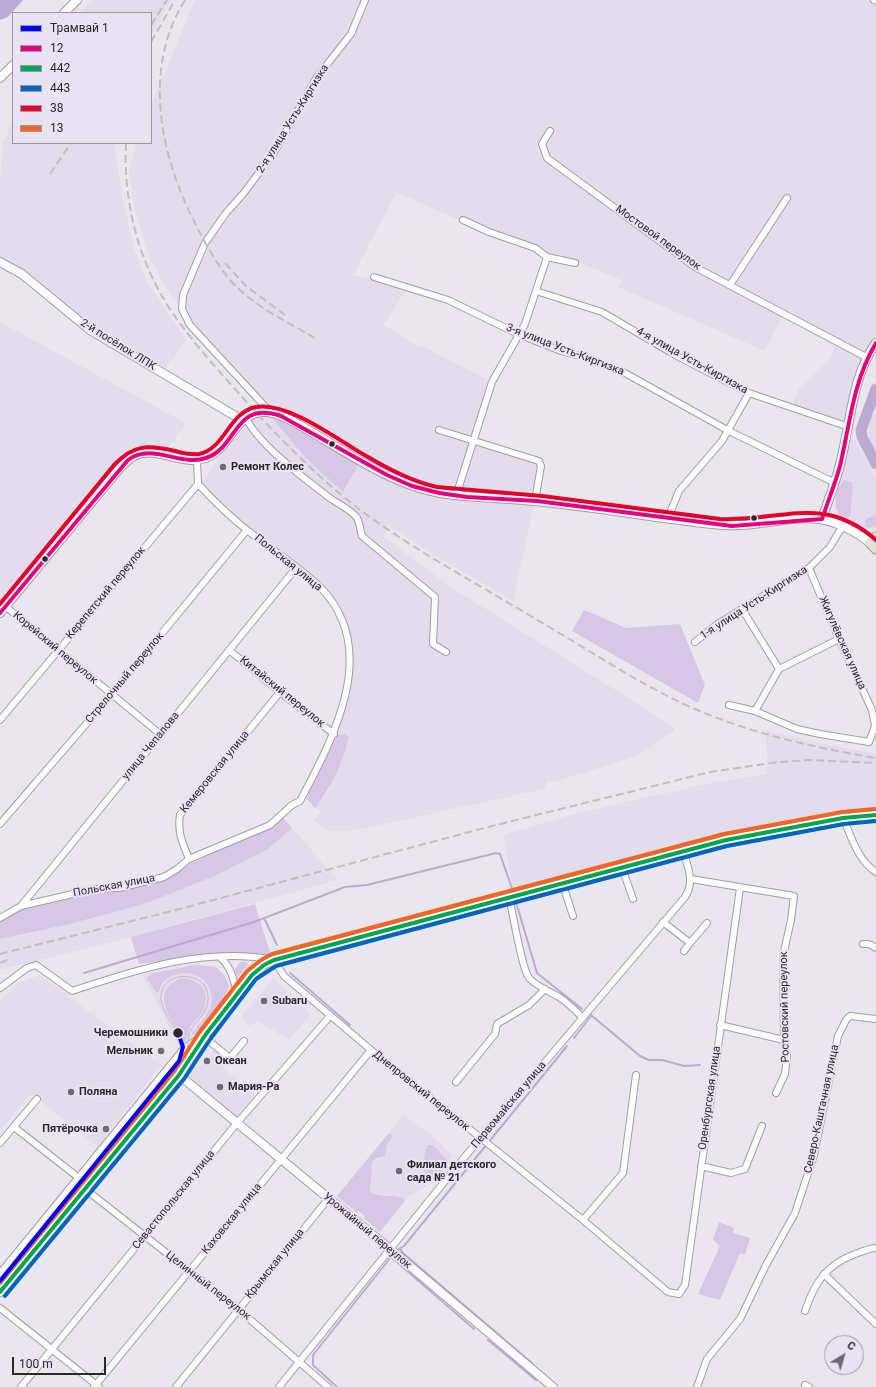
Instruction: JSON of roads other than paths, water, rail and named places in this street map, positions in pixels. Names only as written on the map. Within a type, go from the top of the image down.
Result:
[{"type":"main road","points":[[65,12],[77,0]]},
{"type":"main road","points":[[0,78],[12,66]]},
{"type":"main road","name":"2-й посёлок ЛПК","points":[[0,262],[22,274],[90,330],[244,419]]},
{"type":"main road","points":[[874,543],[822,519],[835,483],[860,376],[866,357],[876,343]]},
{"type":"main road","points":[[3,610],[118,469],[133,456],[144,453],[155,453],[193,461],[211,456],[218,450],[244,419],[257,413],[271,413]]},
{"type":"main road","name":"2-я улица Усть-Киргизка","points":[[271,413],[300,425],[378,470],[402,482],[423,490],[456,496],[535,501],[740,526],[794,519],[822,519]]},
{"type":"main road","points":[[0,1292],[84,1189],[180,1076],[205,1036],[252,975],[274,960],[563,885],[726,840],[843,818],[876,815]]},
{"type":"main road","points":[[0,1275],[184,1050],[205,1036]]},
{"type":"main road","points":[[184,1050],[190,1053],[191,1059]]},
{"type":"main road","name":"Урожайный переулок","points":[[180,1076],[329,1198],[553,1387]]},
{"type":"street","name":"2-я улица Усть-Киргизка","points":[[271,413],[190,325],[182,310],[183,295],[205,243],[226,213],[243,194],[273,154],[317,77],[351,34],[365,0]]},
{"type":"street","name":"Мостовой переулок","points":[[550,131],[542,144],[547,158],[695,267],[866,357]]},
{"type":"street","points":[[730,285],[787,198]]},
{"type":"street","points":[[463,220],[489,232],[535,248],[547,257],[575,263]]},
{"type":"street","points":[[456,496],[492,382],[524,324],[547,257]]},
{"type":"street","name":"3-я улица Усть-Киргизка","points":[[374,277],[448,300],[518,334],[561,351],[588,358],[625,373],[729,431],[835,483]]},
{"type":"street","name":"4-я улица Усть-Киргизка","points":[[536,291],[602,312],[677,356],[749,393],[849,428]]},
{"type":"street","points":[[668,518],[679,491],[713,453],[729,431],[749,393]]},
{"type":"street","points":[[244,419],[257,436],[327,496],[354,515],[358,522],[362,536],[435,597],[433,644],[446,652]]},
{"type":"street","points":[[439,430],[539,461],[541,466],[535,501]]},
{"type":"street","points":[[193,461],[198,484]]},
{"type":"street","name":"Польская улица","points":[[21,906],[94,889],[119,888],[164,877],[178,869],[189,859],[270,825],[292,805],[300,801],[334,734],[344,701],[350,660],[346,628],[336,607],[318,586],[246,530],[198,484]]},
{"type":"street","name":"Керепетский переулок","points":[[0,720],[198,484]]},
{"type":"street","name":"1-я улица Усть-Киргизка","points":[[695,642],[716,625],[809,568],[830,547],[842,527]]},
{"type":"street","name":"Стрелочный переулок","points":[[0,824],[111,695],[246,530]]},
{"type":"street","name":"улица Чепалова","points":[[0,918],[21,906],[296,568]]},
{"type":"street","name":"Жигулёвская улица","points":[[756,711],[797,728],[820,734],[870,742],[876,726],[872,710],[839,639],[809,568]]},
{"type":"street","name":"Корейский переулок","points":[[3,610],[59,651],[160,734]]},
{"type":"street","points":[[742,610],[779,669]]},
{"type":"street","points":[[729,705],[756,711],[779,669],[839,639]]},
{"type":"street","name":"Китайский переулок","points":[[230,650],[280,692],[334,734]]},
{"type":"street","name":"Кемеровская улица","points":[[189,859],[178,826],[180,815],[280,692]]},
{"type":"street","points":[[843,818],[860,856],[868,868],[876,872]]},
{"type":"street","points":[[683,851],[691,879],[740,888]]},
{"type":"street","points":[[622,868],[633,899]]},
{"type":"street","name":"Первомайская улица","points":[[279,1387],[390,1249],[582,1017],[685,897],[691,879]]},
{"type":"street","points":[[563,885],[573,916]]},
{"type":"street","name":"Ростовский переулок","points":[[740,888],[794,896],[791,920],[783,956],[784,1040],[787,1056],[785,1074],[776,1093]]},
{"type":"street","name":"Оренбургская улица","points":[[668,1292],[679,1294],[685,1285],[740,888]]},
{"type":"street","points":[[510,898],[518,932],[522,962],[528,978],[544,989],[560,997],[582,1017]]},
{"type":"street","points":[[663,922],[690,943]]},
{"type":"street","points":[[684,951],[707,923]]},
{"type":"street","points":[[863,944],[869,944],[876,948]]},
{"type":"street","points":[[0,988],[27,968],[36,965],[72,991],[140,969],[220,957],[252,956],[274,960]]},
{"type":"street","points":[[220,957],[226,963],[232,974],[238,994]]},
{"type":"street","name":"Днепровский переулок","points":[[274,960],[284,976],[330,1016],[481,1140],[583,1220],[668,1292]]},
{"type":"street","points":[[456,1082],[496,1034],[497,1024],[529,1005],[544,989]]},
{"type":"street","name":"Севастопольская улица","points":[[21,1387],[237,1123],[330,1016]]},
{"type":"street","name":"Северо-Каштачная улица","points":[[697,1387],[707,1358],[740,1319],[766,1265],[795,1213],[814,1155],[838,1036],[846,1020],[852,1016],[876,1019]]},
{"type":"street","points":[[720,1026],[784,1040]]},
{"type":"street","points":[[205,1036],[230,1058],[244,1041]]},
{"type":"street","name":"Каховская улица","points":[[96,1386],[371,1050]]},
{"type":"street","points":[[583,1220],[623,1173],[636,1075]]},
{"type":"street","points":[[0,1143],[38,1099]]},
{"type":"street","points":[[701,1166],[731,1173],[745,1168],[762,1126]]},
{"type":"street","points":[[14,1127],[79,1178]]},
{"type":"street","name":"Целинный переулок","points":[[84,1189],[238,1309],[328,1387]]},
{"type":"street","name":"Крымская улица","points":[[176,1387],[329,1198]]},
{"type":"street","points":[[804,1311],[814,1287],[824,1274],[841,1260],[876,1248]]},
{"type":"street","points":[[824,1274],[876,1324]]},
{"type":"street","points":[[0,1308],[96,1386]]},
{"type":"waterway","points":[[876,389],[861,430],[862,437],[876,464]]},
{"type":"waterway","points":[[84,973],[254,922],[345,887],[367,885],[496,853],[500,854],[513,891]]},
{"type":"waterway","points":[[516,902],[537,973],[582,1009]]},
{"type":"waterway","points":[[264,918],[277,945]]},
{"type":"waterway","points":[[290,973],[350,1025]]},
{"type":"waterway","points":[[591,1015],[640,1056],[649,1060],[662,1060],[684,1066],[700,1065]]},
{"type":"waterway","points":[[574,1038],[591,1016]]},
{"type":"waterway","points":[[399,1249],[404,1246],[567,1046]]},
{"type":"waterway","points":[[400,1248],[403,1253],[533,1364]]},
{"type":"waterway","points":[[391,1257],[474,1329]]},
{"type":"waterway","points":[[337,1387],[313,1365],[313,1355],[391,1257]]},
{"type":"waterway","points":[[488,1340],[536,1380]]},
{"type":"tram line","points":[[161,1091],[186,1058],[190,1032],[204,1013],[207,1005],[208,1000],[206,990],[201,982],[184,976],[167,982],[162,990],[162,1004],[178,1033]]},
{"type":"tram line","name":"1","points":[[0,1281],[179,1061],[183,1047],[178,1033]]},
{"type":"railway","points":[[152,23],[167,0]]},
{"type":"railway","points":[[152,40],[175,0]]},
{"type":"railway","points":[[185,0],[172,27],[164,54],[160,83],[161,112],[165,141],[183,197],[207,245],[220,267],[230,280],[249,298],[259,305],[315,338]]},
{"type":"railway","points":[[50,174],[70,144]]},
{"type":"railway","points":[[126,144],[127,188],[136,233],[151,275],[162,296],[190,336],[243,398],[302,460],[350,502],[367,515],[430,556],[650,687],[673,699],[696,710],[758,732],[817,747],[876,758]]},
{"type":"railway","points":[[225,263],[246,286],[285,315]]},
{"type":"railway","points":[[0,954],[168,912],[492,826],[710,772],[771,763],[808,760],[876,763]]},
{"type":"railway","points":[[0,963],[9,959]]},
{"type":"place","name":"Ремонт Колес","points":[[223,467]]},
{"type":"place","name":"Subaru","points":[[264,1001]]},
{"type":"place","name":"Черемошники","points":[[178,1033]]},
{"type":"place","name":"Мельник","points":[[161,1051]]},
{"type":"place","name":"Океан","points":[[207,1061]]},
{"type":"place","name":"Мария-Ра","points":[[220,1087]]},
{"type":"place","name":"Поляна","points":[[71,1092]]},
{"type":"place","name":"Пятёрочка","points":[[106,1129]]},
{"type":"place","name":"Филиал детского сада № 21","points":[[399,1171]]}]
